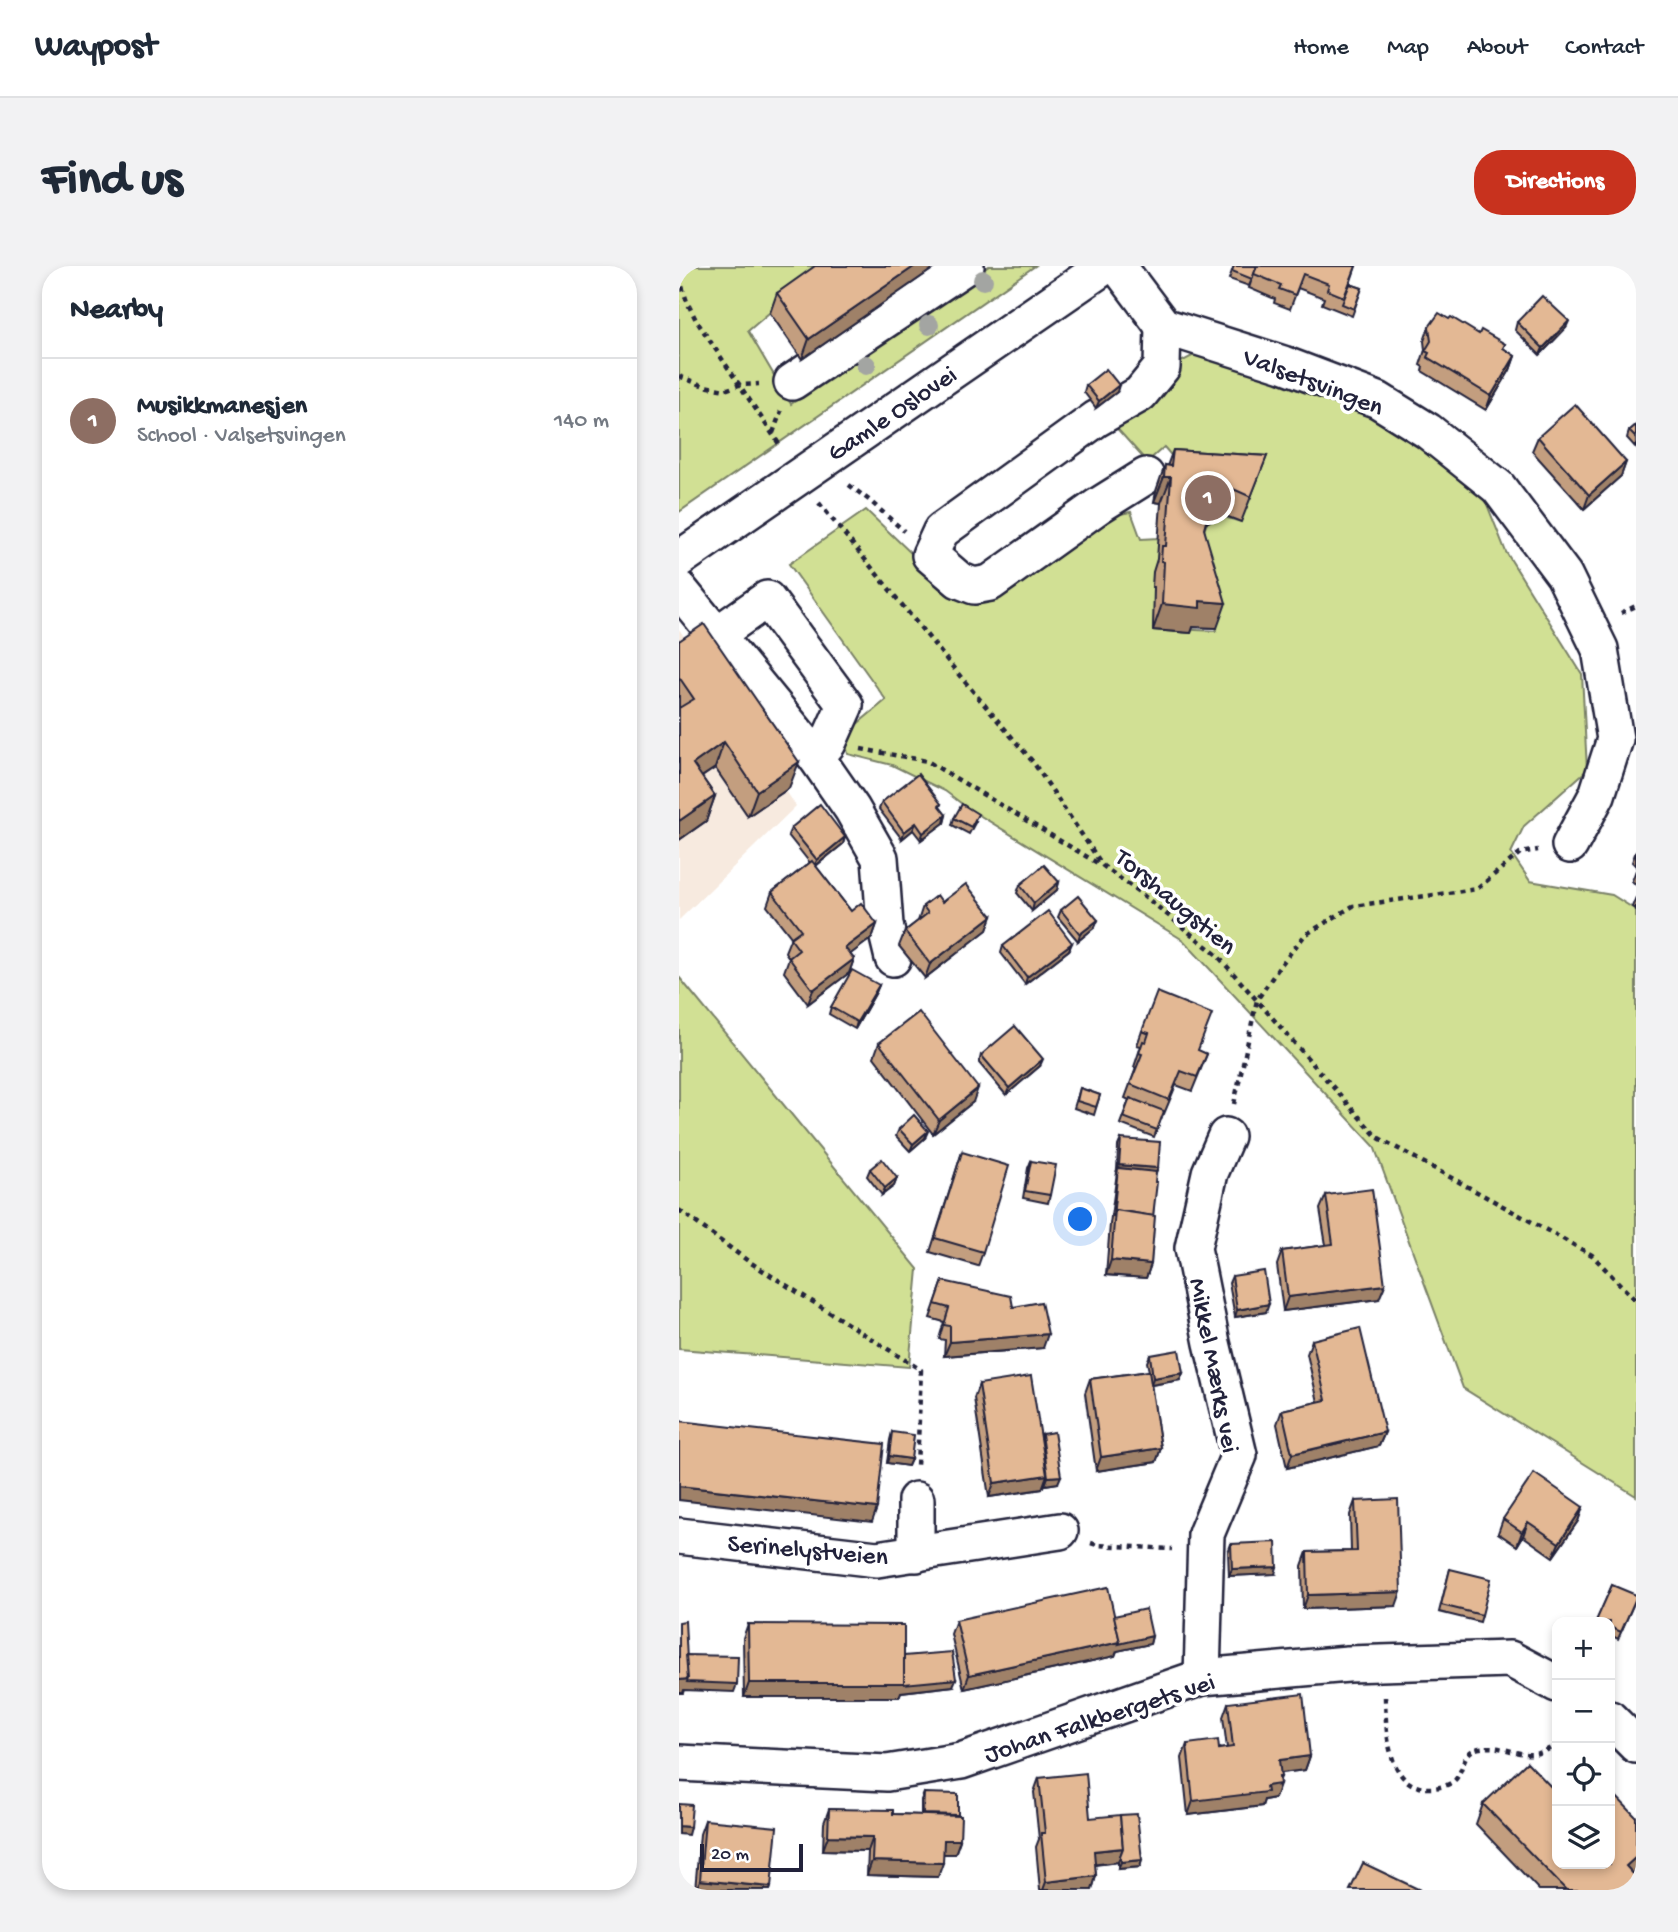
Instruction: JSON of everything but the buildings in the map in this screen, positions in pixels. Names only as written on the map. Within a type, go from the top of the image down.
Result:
[{"type":"street","points":[[792,382],[966,266]]},
{"type":"street","name":"Gamle Oslovei","points":[[679,559],[1105,266]]},
{"type":"street","points":[[1118,266],[1163,326],[1162,367],[1140,394],[1096,419],[941,531],[930,555],[960,580],[974,586],[990,583],[1098,506],[1146,476]]},
{"type":"street","name":"Valsetsvingen","points":[[1163,326],[1283,364],[1378,400],[1428,431],[1498,487],[1564,575],[1600,649],[1615,739],[1597,795],[1570,845]]},
{"type":"street","points":[[679,589],[716,635],[822,750],[880,858],[885,925],[893,958]]},
{"type":"street","points":[[716,635],[768,599],[845,705],[822,750]]},
{"type":"street","name":"Mikkel Mærks vei","points":[[1202,1677],[1206,1534],[1239,1455],[1193,1248],[1210,1173],[1226,1136]]},
{"type":"street","points":[[916,1500],[916,1554]]},
{"type":"street","name":"Serinelystveien","points":[[679,1536],[877,1559],[1061,1531]]},
{"type":"street","name":"Johan Falkbergets vei","points":[[679,1763],[887,1773],[961,1761],[1202,1677],[1348,1664],[1510,1660],[1552,1681]]},
{"type":"street","points":[[1615,1724],[1636,1745]]},
{"type":"path","points":[[679,277],[696,320],[772,433]]},
{"type":"path","points":[[679,376],[704,386],[725,390],[739,385]]},
{"type":"path","name":"Torshaugstien","points":[[798,475],[1033,762],[1103,866],[1217,955],[1377,1137],[1591,1255],[1636,1301]]},
{"type":"path","points":[[843,480],[930,555]]},
{"type":"path","points":[[822,750],[927,761],[1103,866]]},
{"type":"path","points":[[1226,1136],[1257,1000],[1305,935],[1353,906],[1477,889],[1520,853],[1570,845]]},
{"type":"path","points":[[679,1210],[748,1261],[921,1370],[916,1500]]},
{"type":"path","points":[[1061,1531],[1097,1545],[1175,1549]]},
{"type":"path","points":[[1386,1663],[1388,1745],[1399,1773],[1406,1781],[1427,1788],[1449,1784],[1455,1780],[1462,1762],[1473,1750],[1482,1747],[1536,1755],[1552,1747]]},
{"type":"shaded area","points":[[679,629],[796,806],[679,920]]},
{"type":"green space","points":[[679,266],[837,266],[769,313],[748,331],[791,404],[989,266],[1035,266],[679,512]]},
{"type":"green space","points":[[1196,354],[1278,377],[1371,417],[1422,450],[1486,502],[1506,552],[1582,674],[1587,770],[1524,826],[1511,853],[1530,881],[1612,895],[1636,910],[1636,1496],[1463,1388],[1374,1146],[1183,940],[966,807],[945,791],[892,765],[848,754],[844,735],[886,700],[789,564],[866,510],[957,597],[1103,517],[1131,512],[1141,539],[1159,538],[1153,628],[1216,631],[1195,553],[1211,513],[1241,522],[1189,476],[1164,447],[1147,462],[1113,424],[1177,364]]},
{"type":"green space","points":[[679,977],[918,1269],[909,1367],[679,1349]]},
{"type":"place","name":"Musikkmanesjen","points":[[1208,498]]}]
